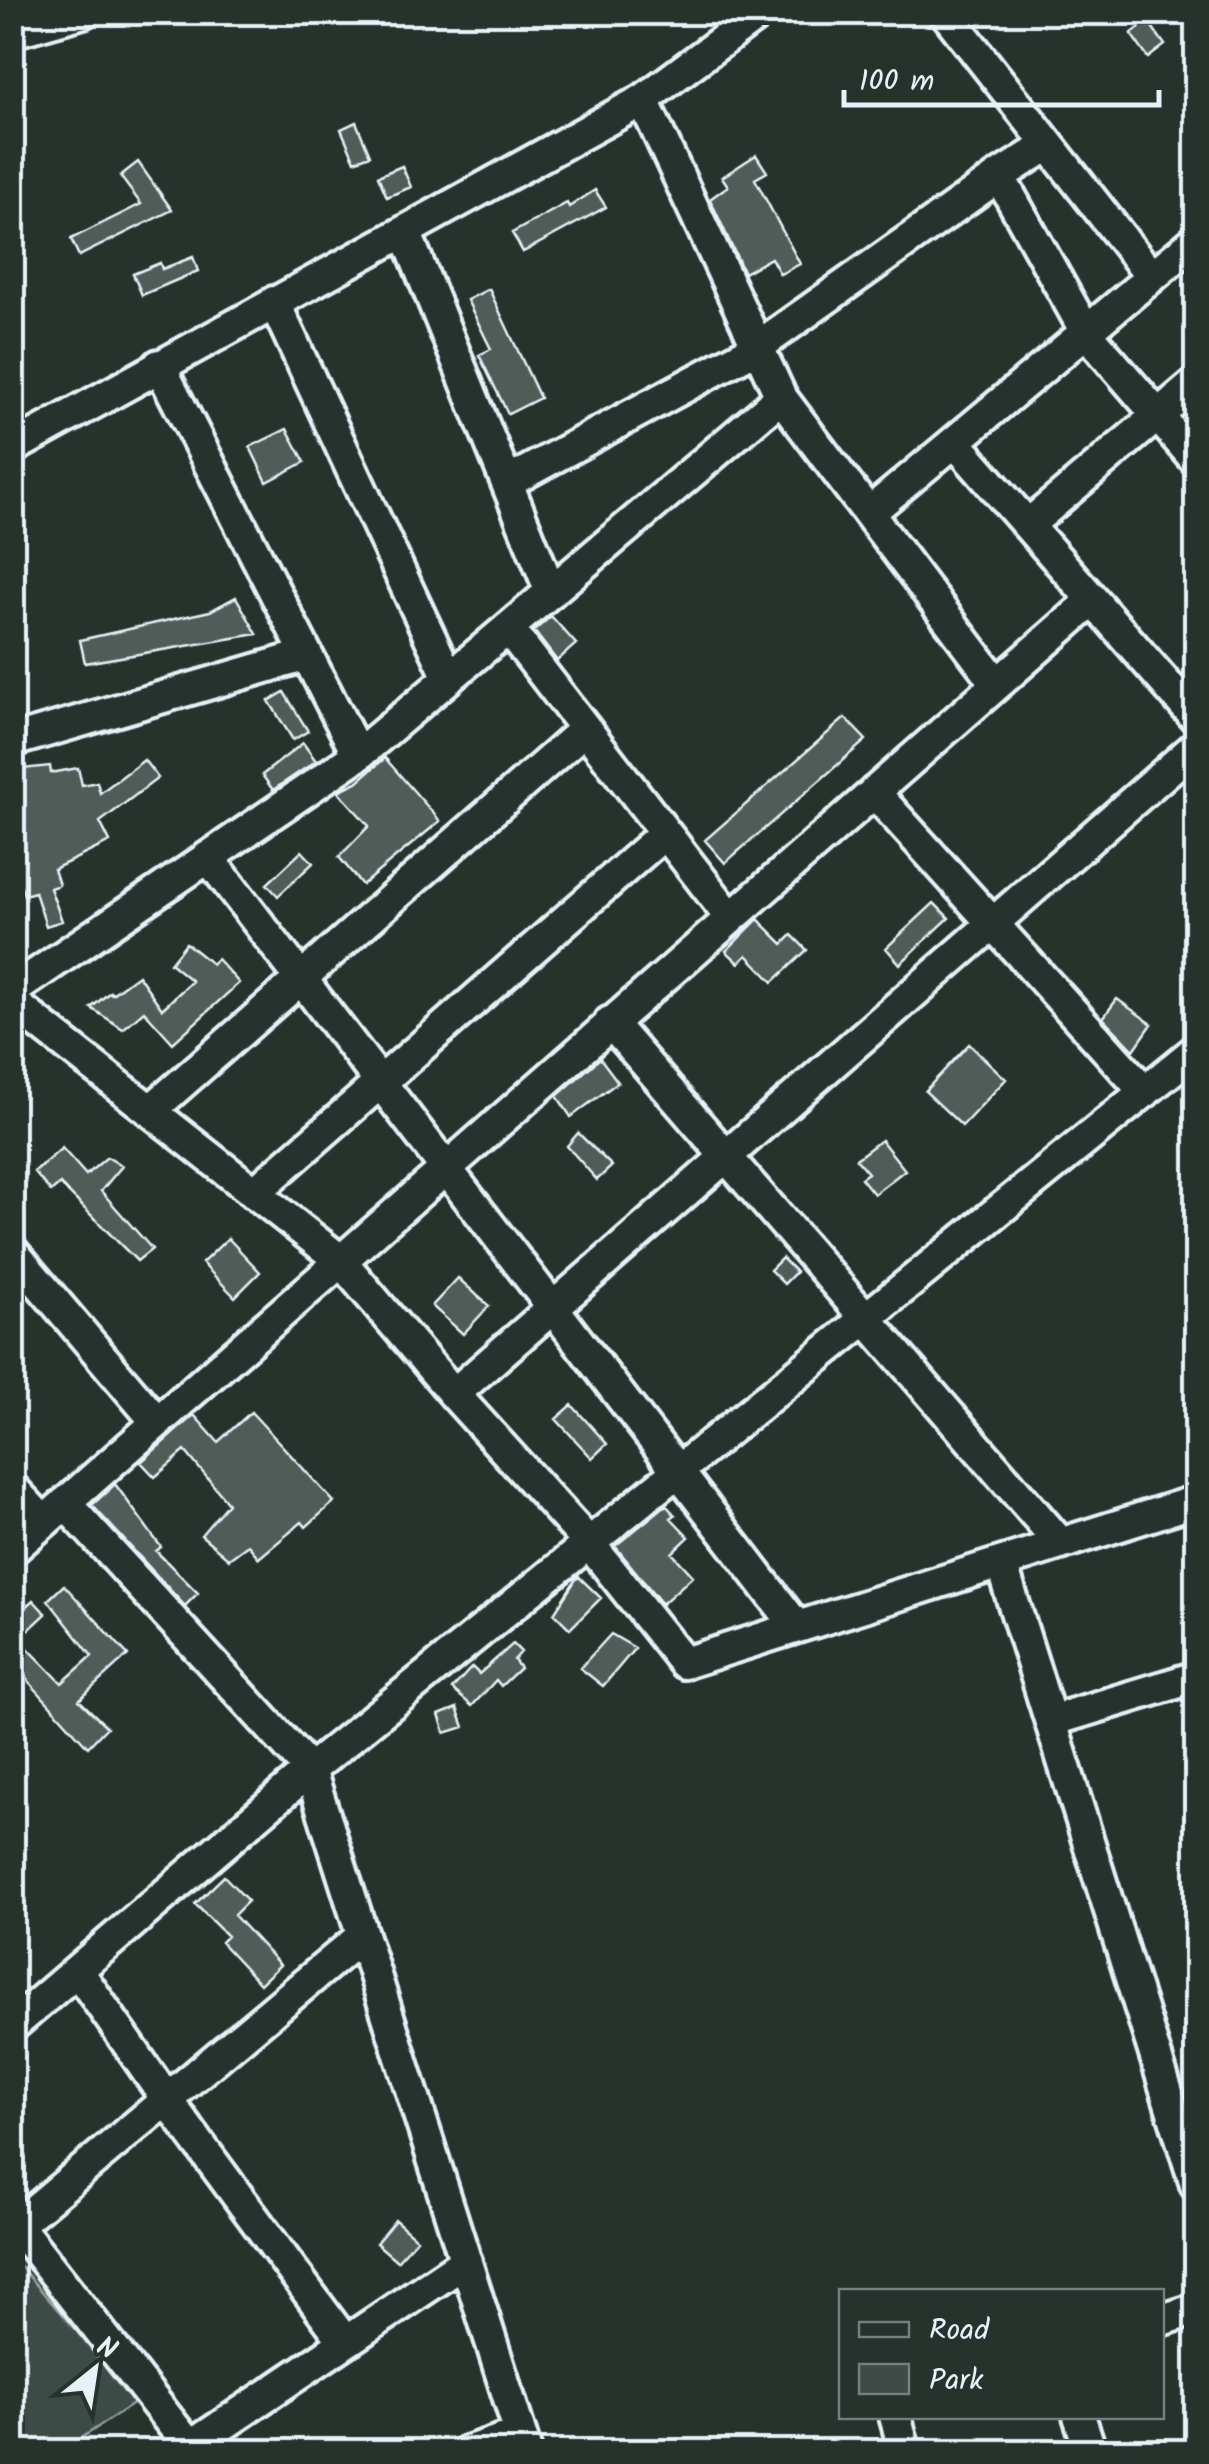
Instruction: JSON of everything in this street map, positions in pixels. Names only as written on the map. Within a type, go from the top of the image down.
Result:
[{"type":"street","points":[[13,28],[83,12]]},
{"type":"street","points":[[12,448],[643,100],[762,12]]},
{"type":"street","points":[[945,12],[1152,277]]},
{"type":"street","points":[[643,100],[781,397],[996,684]]},
{"type":"street","points":[[508,482],[756,348],[999,176],[1048,146]]},
{"type":"street","points":[[999,176],[1086,332],[1196,460]]},
{"type":"street","points":[[405,231],[551,592]]},
{"type":"street","points":[[869,513],[1196,240]]},
{"type":"street","points":[[274,302],[449,678]]},
{"type":"street","points":[[159,366],[358,755]]},
{"type":"street","points":[[1028,525],[1196,384]]},
{"type":"street","points":[[12,991],[358,755],[781,397]]},
{"type":"street","points":[[955,442],[1196,718]]},
{"type":"street","points":[[12,1550],[1092,600]]},
{"type":"street","points":[[508,628],[730,918]]},
{"type":"street","points":[[12,741],[307,655]]},
{"type":"street","points":[[150,1111],[585,729]]},
{"type":"street","points":[[454,1394],[1196,746]]},
{"type":"street","points":[[874,792],[1145,1092]]},
{"type":"street","points":[[254,1193],[665,832]]},
{"type":"street","points":[[208,858],[797,1627]]},
{"type":"street","points":[[12,1002],[340,1260],[589,1543],[684,1663],[1196,1501]]},
{"type":"street","points":[[610,1022],[1061,1544]]},
{"type":"street","points":[[12,2026],[310,1770],[1196,1050]]},
{"type":"street","points":[[12,1251],[156,1421]]},
{"type":"street","points":[[12,1488],[54,1513],[310,1770],[523,2443],[466,2452]]},
{"type":"street","points":[[1001,1562],[1196,2185]]},
{"type":"street","points":[[1050,1722],[1196,1678]]},
{"type":"street","points":[[362,1936],[15,2222],[192,2449],[466,2261]]},
{"type":"street","points":[[78,1970],[167,2100],[346,2342]]},
{"type":"street","points":[[1164,2319],[1196,2309]]},
{"type":"street","points":[[896,2419],[905,2452]]},
{"type":"street","points":[[1081,2419],[1091,2452]]},
{"type":"green space","points":[[12,2257],[137,2401],[62,2451],[13,2451]]},
{"type":"building","points":[[1148,21],[1165,45],[1148,58],[1131,34]]},
{"type":"building","points":[[356,122],[370,155],[355,161],[341,129]]},
{"type":"building","points":[[756,155],[767,172],[755,179],[800,264],[780,274],[771,258],[744,273],[710,199],[728,186],[722,177]]},
{"type":"building","points":[[138,162],[172,210],[79,256],[71,239],[141,204],[120,176]]},
{"type":"building","points":[[402,166],[411,187],[387,197],[378,176]]},
{"type":"building","points":[[595,190],[606,207],[523,252],[512,233],[567,203],[569,207]]},
{"type":"building","points":[[193,257],[198,271],[142,295],[133,274],[160,263],[162,269]]},
{"type":"building","points":[[489,289],[540,398],[508,414],[479,355],[491,349],[467,300]]},
{"type":"building","points":[[287,429],[305,462],[267,482],[250,447]]},
{"type":"building","points":[[236,597],[257,634],[85,663],[80,640],[210,611]]},
{"type":"building","points":[[551,616],[576,644],[557,661],[534,631]]},
{"type":"building","points":[[284,692],[308,731],[293,740],[269,701]]},
{"type":"building","points":[[845,718],[866,740],[725,863],[705,840]]},
{"type":"building","points":[[303,743],[316,761],[273,790],[262,775]]},
{"type":"building","points":[[385,758],[440,821],[362,885],[339,857],[369,826],[338,791],[357,782]]},
{"type":"building","points":[[144,760],[158,778],[100,822],[110,842],[54,869],[59,885],[50,888],[62,921],[46,926],[35,892],[24,895],[15,871],[12,770],[50,766],[51,773],[78,768],[82,785],[97,782],[100,793]]},
{"type":"building","points":[[302,851],[313,863],[278,896],[267,884]]},
{"type":"building","points":[[934,903],[949,918],[900,964],[886,948]]},
{"type":"building","points":[[758,919],[783,944],[792,935],[807,950],[773,982],[747,955],[739,963],[726,951]]},
{"type":"building","points":[[186,943],[212,964],[217,959],[239,983],[173,1043],[144,1011],[123,1029],[91,1008],[138,975],[162,1009],[192,981],[170,963]]},
{"type":"building","points":[[1117,999],[1152,1024],[1134,1050],[1103,1018]]},
{"type":"building","points":[[969,1044],[1006,1079],[962,1126],[925,1091]]},
{"type":"building","points":[[600,1058],[618,1082],[571,1117],[557,1096]]},
{"type":"building","points":[[578,1133],[612,1166],[597,1180],[567,1146]]},
{"type":"building","points":[[881,1140],[905,1170],[874,1194],[861,1178],[868,1173],[856,1159]]},
{"type":"building","points":[[62,1148],[86,1175],[107,1157],[122,1166],[101,1191],[152,1249],[137,1261],[60,1184],[51,1192],[34,1172]]},
{"type":"building","points":[[228,1238],[260,1272],[235,1297],[202,1263]]},
{"type":"building","points":[[782,1258],[796,1272],[784,1284],[770,1270]]},
{"type":"building","points":[[458,1278],[489,1306],[463,1334],[432,1306]]},
{"type":"building","points":[[572,1405],[607,1444],[592,1458],[556,1419]]},
{"type":"building","points":[[251,1412],[334,1502],[306,1527],[302,1522],[259,1558],[248,1545],[229,1559],[201,1535],[228,1503],[185,1451],[155,1477],[141,1462],[194,1415],[218,1442]]},
{"type":"building","points":[[115,1484],[161,1547],[156,1551],[198,1593],[185,1606],[92,1505]]},
{"type":"building","points":[[666,1505],[675,1515],[671,1518],[689,1537],[672,1553],[693,1576],[662,1604],[615,1546]]},
{"type":"building","points":[[578,1576],[601,1598],[570,1629],[554,1613]]},
{"type":"building","points":[[64,1585],[128,1655],[79,1700],[107,1727],[88,1747],[12,1663],[12,1619],[33,1600],[46,1614],[19,1639],[62,1683],[92,1656],[48,1600]]},
{"type":"building","points":[[611,1634],[635,1648],[603,1686],[580,1668]]},
{"type":"building","points":[[513,1644],[521,1652],[514,1660],[520,1668],[501,1686],[496,1680],[472,1706],[452,1689],[472,1667],[479,1674]]},
{"type":"building","points":[[457,1708],[464,1727],[445,1733],[439,1715]]},
{"type":"building","points":[[224,1876],[248,1901],[234,1915],[280,1965],[260,1984],[221,1942],[227,1936],[195,1904]]},
{"type":"building","points":[[395,2220],[417,2239],[397,2261],[376,2243]]}]
